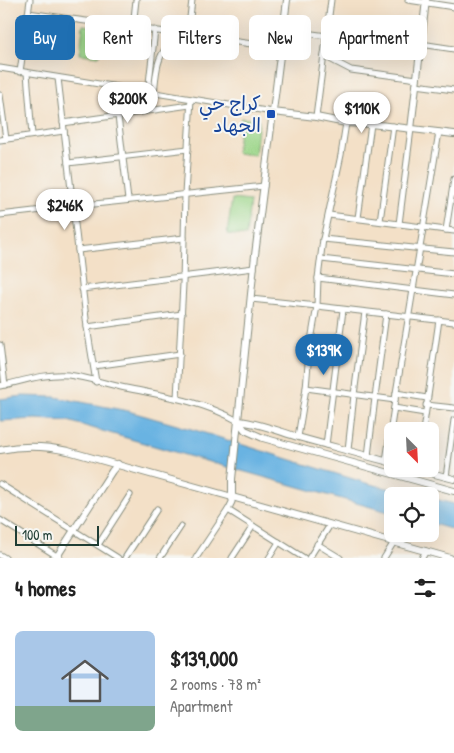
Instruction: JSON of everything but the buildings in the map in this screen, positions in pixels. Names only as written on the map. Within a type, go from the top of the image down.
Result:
[{"type":"street","points":[[20,72],[30,0]]},
{"type":"street","points":[[134,15],[136,0]]},
{"type":"street","points":[[190,15],[192,0]]},
{"type":"street","points":[[285,15],[287,0]]},
{"type":"street","points":[[329,15],[331,0]]},
{"type":"street","points":[[408,0],[426,1],[454,7]]},
{"type":"street","points":[[424,15],[426,1]]},
{"type":"street","points":[[28,13],[85,21]]},
{"type":"street","points":[[151,29],[161,31]]},
{"type":"street","points":[[151,92],[156,30]]},
{"type":"street","points":[[427,44],[454,49]]},
{"type":"street","points":[[151,92],[161,56]]},
{"type":"street","points":[[196,558],[232,502],[232,478],[254,268],[280,60]]},
{"type":"street","points":[[316,117],[323,60]]},
{"type":"street","points":[[332,60],[351,70],[454,90]]},
{"type":"street","points":[[399,224],[419,60]]},
{"type":"street","points":[[0,68],[346,123],[393,126],[454,134]]},
{"type":"street","points":[[27,73],[32,135]]},
{"type":"street","points":[[58,78],[82,289],[96,382]]},
{"type":"street","points":[[0,95],[3,139],[64,131]]},
{"type":"street","points":[[177,398],[182,314],[185,194],[191,99]]},
{"type":"street","points":[[63,124],[190,105]]},
{"type":"street","points":[[118,116],[128,200]]},
{"type":"street","points":[[298,437],[317,306],[318,278],[323,239],[346,123]]},
{"type":"street","points":[[358,218],[371,124]]},
{"type":"street","points":[[380,221],[393,126]]},
{"type":"street","points":[[393,422],[439,132]]},
{"type":"street","points":[[68,163],[188,148]]},
{"type":"street","points":[[446,230],[454,179]]},
{"type":"street","points":[[0,215],[264,186]]},
{"type":"street","points":[[329,214],[454,231]]},
{"type":"street","points":[[78,250],[184,238]]},
{"type":"street","points":[[323,239],[454,252]]},
{"type":"street","points":[[321,259],[454,274]]},
{"type":"street","points":[[82,289],[254,268]]},
{"type":"street","points":[[318,278],[454,295]]},
{"type":"street","points":[[251,299],[454,322]]},
{"type":"street","points":[[326,444],[343,310]]},
{"type":"street","points":[[348,450],[365,312]]},
{"type":"street","points":[[87,327],[182,314]]},
{"type":"street","points":[[368,456],[386,314]]},
{"type":"street","points":[[424,422],[439,320]]},
{"type":"street","points":[[0,345],[3,385],[40,376],[67,375],[177,398],[238,421],[265,426],[384,461]]},
{"type":"street","points":[[94,366],[180,354]]},
{"type":"street","points":[[306,388],[395,400]]},
{"type":"street","points":[[396,393],[428,398]]},
{"type":"street","points":[[426,405],[454,408]]},
{"type":"street","points":[[394,408],[425,413]]},
{"type":"street","points":[[446,477],[454,420]]},
{"type":"street","points":[[238,421],[245,430],[263,438],[454,491]]},
{"type":"street","points":[[0,450],[29,446],[54,448],[118,464],[232,498],[384,539]]},
{"type":"street","points":[[0,520],[57,557],[118,464]]},
{"type":"street","points":[[439,475],[454,479]]},
{"type":"street","points":[[0,484],[118,558]]},
{"type":"street","points":[[98,545],[130,495]]},
{"type":"street","points":[[126,558],[157,510]]},
{"type":"street","points":[[228,510],[304,558]]},
{"type":"street","points":[[309,558],[330,525]]},
{"type":"street","points":[[160,558],[181,526]]},
{"type":"street","points":[[232,558],[253,526]]},
{"type":"street","points":[[269,558],[279,542]]},
{"type":"street","points":[[387,557],[394,542],[450,558]]},
{"type":"street","points":[[317,544],[340,558]]},
{"type":"street","points":[[422,558],[426,551]]},
{"type":"street","points":[[0,555],[5,558]]},
{"type":"green space","points":[[83,25],[85,25],[85,55],[80,54]]},
{"type":"green space","points":[[241,118],[259,120],[255,155],[236,153]]},
{"type":"green space","points":[[232,199],[250,201],[246,236],[227,234]]},
{"type":"water","points":[[23,396],[55,397],[128,411],[198,431],[384,487],[384,511],[68,421],[36,419],[0,421],[0,399]]},
{"type":"water","points":[[439,500],[454,504],[454,530],[439,526]]},
{"type":"place","name":"كراج حي الجهاد","points":[[271,114]]}]
